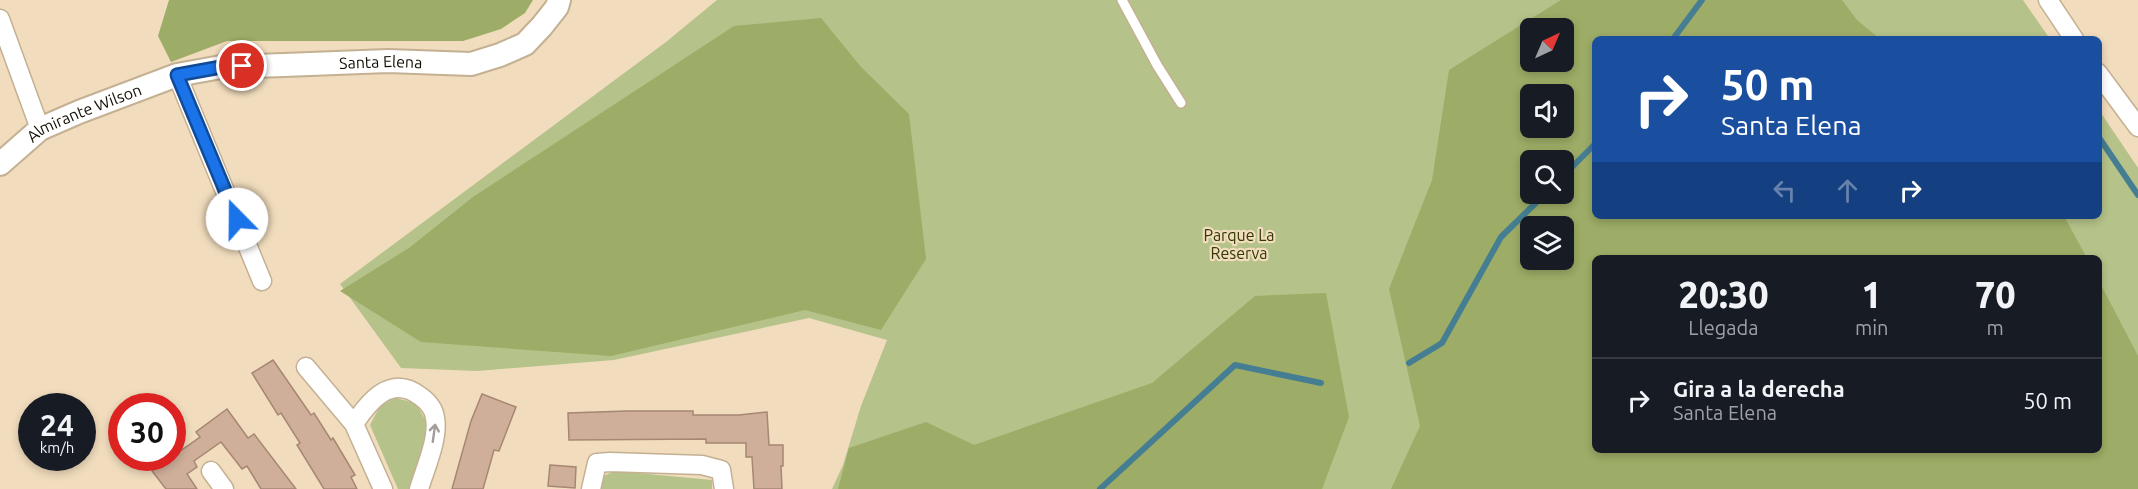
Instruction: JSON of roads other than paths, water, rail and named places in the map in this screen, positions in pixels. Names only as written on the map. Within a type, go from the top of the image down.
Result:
[{"type":"street","name":"Santa Elena","points":[[177,75],[221,67],[388,61],[471,64],[500,56],[525,44],[547,20],[557,7],[559,0]]},
{"type":"street","points":[[2048,0],[2072,36]]},
{"type":"street","points":[[0,19],[40,129]]},
{"type":"street","name":"Almirante Wilson","points":[[0,164],[40,129],[177,75]]},
{"type":"street","points":[[177,75],[262,281]]},
{"type":"street","points":[[2102,78],[2138,127]]},
{"type":"street","points":[[306,368],[354,424],[383,489]]},
{"type":"street","points":[[354,424],[368,404],[384,391],[394,388],[416,392],[428,402],[435,415],[436,427],[419,489]]},
{"type":"street","points":[[591,489],[597,463],[610,462],[702,465],[721,470],[724,489]]},
{"type":"street","points":[[211,471],[224,489]]},
{"type":"lane","points":[[1122,0],[1157,65],[1181,103]]},
{"type":"waterway","points":[[1675,36],[1702,0]]},
{"type":"waterway","points":[[2102,142],[2138,195]]},
{"type":"waterway","points":[[1574,165],[1592,147]]},
{"type":"waterway","points":[[1409,363],[1442,343],[1501,237],[1535,204]]},
{"type":"waterway","points":[[1100,489],[1235,365],[1321,383]]},
{"type":"park label","name":"Parque La Reserva","points":[[1239,244]]}]
